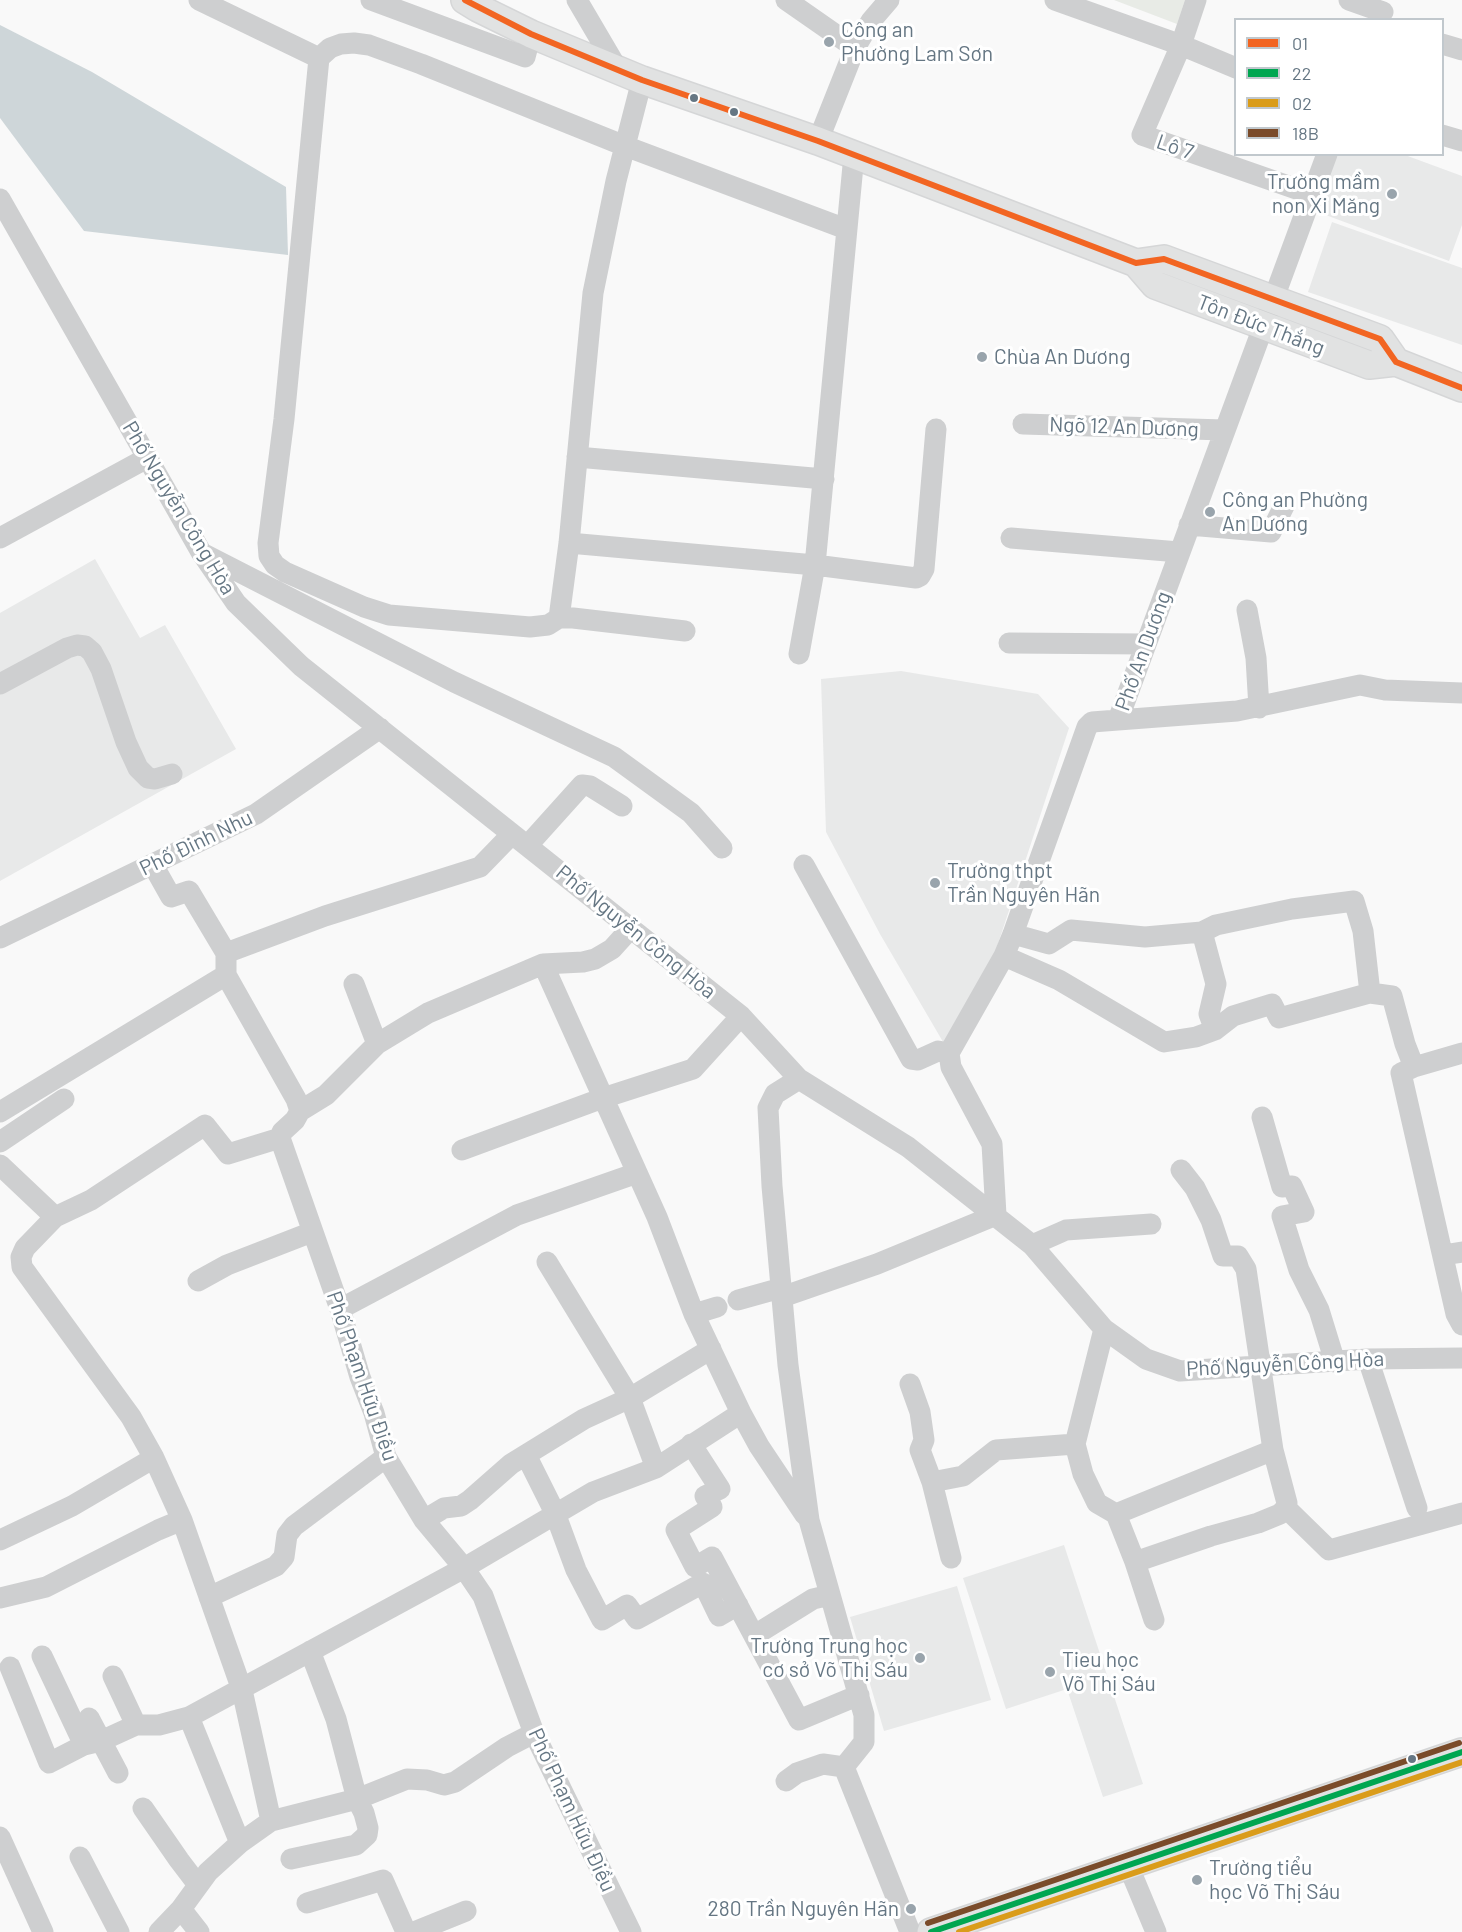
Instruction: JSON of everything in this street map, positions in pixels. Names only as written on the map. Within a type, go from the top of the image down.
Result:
[{"type":"main road","name":"Tôn Đức Thắng","points":[[465,0],[531,34],[642,80],[818,141],[1136,263],[1155,285],[1369,365],[1396,362],[1462,388]]},
{"type":"main road","name":"Tôn Đức Thắng","points":[[1136,263],[1164,259],[1273,298],[1380,339],[1396,362]]},
{"type":"main road","points":[[931,1932],[1462,1752]]},
{"type":"street","points":[[199,0],[319,58]]},
{"type":"street","points":[[371,0],[525,57],[531,34]]},
{"type":"street","points":[[577,0],[617,68]]},
{"type":"street","points":[[786,0],[855,48]]},
{"type":"street","points":[[818,141],[855,48],[871,21],[889,0]]},
{"type":"street","points":[[1055,0],[1181,45],[1234,67]]},
{"type":"street","name":"Lô 7","points":[[1196,0],[1181,45],[1142,135],[1311,194]]},
{"type":"street","points":[[1349,0],[1384,11]]},
{"type":"street","points":[[685,631],[573,618],[559,618],[548,625],[530,627],[389,615],[364,608],[285,572],[275,565],[269,556],[268,543],[284,419],[319,58],[330,48],[340,44],[369,45],[625,146],[846,229]]},
{"type":"street","points":[[1444,44],[1462,50]]},
{"type":"street","points":[[559,618],[569,543],[593,292],[602,242],[642,80]]},
{"type":"street","points":[[1444,135],[1462,141]]},
{"type":"street","points":[[799,654],[815,565],[854,155]]},
{"type":"street","name":"Phố An Dương","points":[[949,1053],[1004,956],[1087,727],[1092,722],[1118,720],[1326,156]]},
{"type":"street","name":"Phố Nguyễn Công Hòa","points":[[0,199],[201,552],[236,603],[301,666],[741,1016],[799,1079],[908,1147],[1032,1245],[1104,1329],[1146,1359],[1180,1371],[1368,1359],[1462,1358]]},
{"type":"street","name":"Ngõ 12 An Dương","points":[[1023,424],[1224,430]]},
{"type":"street","points":[[569,543],[815,565],[916,578],[924,569],[936,429]]},
{"type":"street","points":[[577,457],[824,479]]},
{"type":"street","points":[[0,538],[147,458]]},
{"type":"street","points":[[1189,525],[1271,532],[1285,504]]},
{"type":"street","points":[[1011,538],[1179,552]]},
{"type":"street","points":[[201,552],[454,682],[614,757],[691,813],[722,849]]},
{"type":"street","points":[[1247,610],[1256,658],[1259,708]]},
{"type":"street","points":[[1009,643],[1146,644]]},
{"type":"street","points":[[0,684],[67,648],[77,645],[86,646],[101,669],[138,768],[148,778],[155,779],[172,774]]},
{"type":"street","points":[[1118,720],[1259,708],[1360,685],[1385,690],[1462,693]]},
{"type":"street","name":"Phố Đinh Nhu","points":[[0,938],[256,814],[380,728]]},
{"type":"street","points":[[226,953],[325,916],[480,867],[520,839],[582,785],[590,786],[622,806]]},
{"type":"street","points":[[153,864],[171,897],[189,891],[226,953],[226,975],[296,1099],[300,1111]]},
{"type":"street","points":[[738,1300],[782,1292],[877,1264],[996,1215],[992,1144],[951,1066],[949,1053],[938,1051],[918,1060],[911,1059],[804,866]]},
{"type":"street","points":[[1013,934],[1049,944],[1071,930],[1145,937],[1202,932],[1216,925],[1292,909],[1354,901],[1363,931],[1370,993]]},
{"type":"street","points":[[271,1821],[242,1690],[182,1520],[154,1458],[131,1417],[22,1267],[21,1257],[25,1248],[56,1217],[92,1200],[205,1125],[228,1154],[280,1138],[282,1132],[295,1120],[300,1111],[326,1095],[377,1044],[428,1013],[543,964],[596,959],[612,949],[631,928]]},
{"type":"street","points":[[1202,932],[1216,984],[1209,1014],[1215,1030]]},
{"type":"street","points":[[1004,956],[1059,980],[1164,1042],[1196,1037],[1215,1030],[1233,1016],[1272,1004],[1279,1018],[1370,993],[1392,996],[1414,1067]]},
{"type":"street","points":[[543,964],[657,1217],[694,1314],[741,1413],[759,1446],[809,1520]]},
{"type":"street","points":[[0,1112],[226,975]]},
{"type":"street","points":[[354,984],[377,1044]]},
{"type":"street","points":[[462,1149],[603,1098],[693,1069],[741,1016]]},
{"type":"street","points":[[1460,1317],[1453,1253],[1401,1073],[1462,1053]]},
{"type":"street","points":[[799,1079],[775,1094],[768,1108],[772,1186],[788,1365],[809,1520],[864,1715],[864,1742],[844,1767]]},
{"type":"street","points":[[0,1142],[64,1099]]},
{"type":"street","points":[[1262,1117],[1282,1186],[1292,1186],[1304,1212],[1282,1216],[1299,1270],[1319,1310],[1335,1362]]},
{"type":"street","name":"Phố Phạm Hữu Điều","points":[[280,1138],[340,1310],[386,1456],[424,1520],[464,1568],[483,1596],[534,1733],[631,1932]]},
{"type":"street","points":[[0,1165],[56,1217]]},
{"type":"street","points":[[1135,1562],[1211,1536],[1258,1523],[1280,1514],[1286,1508],[1287,1503],[1273,1450],[1246,1269],[1238,1257],[1223,1256],[1211,1220],[1195,1188],[1181,1170]]},
{"type":"street","points":[[340,1310],[517,1215],[637,1173]]},
{"type":"street","points":[[1032,1245],[1066,1230],[1151,1224]]},
{"type":"street","points":[[198,1281],[227,1265],[312,1232]]},
{"type":"street","points":[[547,1262],[630,1398],[656,1468]]},
{"type":"street","points":[[694,1314],[717,1307]]},
{"type":"street","points":[[1104,1329],[1075,1444],[1083,1474],[1097,1503],[1116,1514],[1154,1620]]},
{"type":"street","points":[[424,1520],[444,1508],[461,1506],[511,1464],[584,1419],[630,1398],[711,1349]]},
{"type":"street","points":[[1368,1359],[1417,1508]]},
{"type":"street","points":[[910,1384],[920,1412],[924,1440],[920,1450],[932,1482],[951,1558]]},
{"type":"street","points":[[10,1667],[49,1763],[136,1725],[159,1725],[189,1717],[464,1568],[593,1492],[656,1468],[741,1413]]},
{"type":"street","points":[[691,1444],[720,1489],[705,1496],[712,1507],[676,1530],[695,1567],[712,1557],[799,1720],[859,1695]]},
{"type":"street","points":[[932,1482],[963,1476],[996,1450],[1075,1444]]},
{"type":"street","points":[[1116,1514],[1273,1450]]},
{"type":"street","points":[[526,1455],[555,1513],[576,1570],[602,1620],[627,1605],[637,1619],[703,1583],[719,1616],[738,1605]]},
{"type":"street","points":[[209,1597],[276,1566],[284,1557],[288,1535],[294,1526],[386,1456]]},
{"type":"street","points":[[0,1540],[65,1510],[154,1458]]},
{"type":"street","points":[[1286,1508],[1329,1550],[1462,1514]]},
{"type":"street","points":[[0,1598],[46,1587],[182,1520]]},
{"type":"street","points":[[755,1635],[813,1599],[830,1595]]},
{"type":"street","points":[[291,1858],[350,1848],[363,1841],[368,1828],[364,1812],[357,1799],[336,1719],[310,1651]]},
{"type":"street","points":[[42,1656],[93,1743],[118,1773]]},
{"type":"street","points":[[113,1676],[136,1725]]},
{"type":"street","points":[[189,1717],[240,1843]]},
{"type":"street","points":[[89,1718],[93,1743]]},
{"type":"street","points":[[159,1932],[181,1910],[208,1872],[240,1843],[271,1821],[357,1799],[406,1779],[427,1780],[444,1785],[455,1782],[507,1747],[534,1733]]},
{"type":"street","points":[[786,1781],[797,1773],[823,1764],[844,1767]]},
{"type":"street","points":[[844,1767],[910,1932]]},
{"type":"street","points":[[143,1808],[198,1885]]},
{"type":"street","points":[[0,1837],[43,1932]]},
{"type":"street","points":[[80,1857],[119,1932]]},
{"type":"street","points":[[1128,1865],[1156,1932]]},
{"type":"street","points":[[307,1903],[383,1880],[406,1932]]},
{"type":"street","points":[[181,1910],[199,1932]]},
{"type":"street","points":[[414,1932],[466,1911]]},
{"type":"shaded area","points":[[1114,0],[1185,0],[1177,24]]},
{"type":"shaded area","points":[[0,25],[92,72],[286,187],[288,255],[84,231],[0,118]]},
{"type":"shaded area","name":"Trường mầm non Xi Măng","points":[[1336,156],[1408,156],[1462,176],[1462,225],[1449,261],[1315,211]]},
{"type":"shaded area","points":[[1332,222],[1462,268],[1462,345],[1308,292]]},
{"type":"shaded area","points":[[95,559],[140,638],[165,625],[236,749],[0,881],[0,613]]},
{"type":"shaded area","name":"Trường thpt Trần Nguyên Hãn","points":[[901,671],[1038,694],[1069,728],[991,965],[946,1047],[880,934],[826,832],[821,679]]},
{"type":"shaded area","name":"Tieu học Võ Thị Sáu","points":[[1064,1545],[1143,1784],[1103,1797],[1067,1689],[1006,1709],[963,1578]]},
{"type":"shaded area","name":"Trường Trung học cơ sở Võ Thị Sáu","points":[[957,1586],[991,1700],[884,1731],[850,1617]]},
{"type":"transit line","name":"01","points":[[465,0],[531,34],[642,80],[818,141],[1136,263],[1164,259],[1380,339],[1396,362],[1462,388]]},
{"type":"transit line","name":"18B","points":[[928,1923],[1459,1743]]},
{"type":"transit line","name":"22","points":[[931,1932],[1462,1752]]},
{"type":"transit line","name":"02","points":[[959,1932],[1462,1762]]},
{"type":"place","name":"Công an Phường Lam Sơn","points":[[829,42]]},
{"type":"place","name":"Trường mầm non Xi Măng","points":[[1392,194]]},
{"type":"place","name":"Chùa An Dương","points":[[982,357]]},
{"type":"place","name":"Công an Phường An Dương","points":[[1210,512]]},
{"type":"place","name":"Trường thpt Trần Nguyên Hãn","points":[[935,883]]},
{"type":"place","name":"Trường Trung học cơ sở Võ Thị Sáu","points":[[920,1658]]},
{"type":"place","name":"Tieu học Võ Thị Sáu","points":[[1050,1672]]},
{"type":"place","name":"Trường tiểu học Võ Thị Sáu","points":[[1197,1880]]},
{"type":"place","name":"280 Trần Nguyên Hãn","points":[[911,1909]]}]
